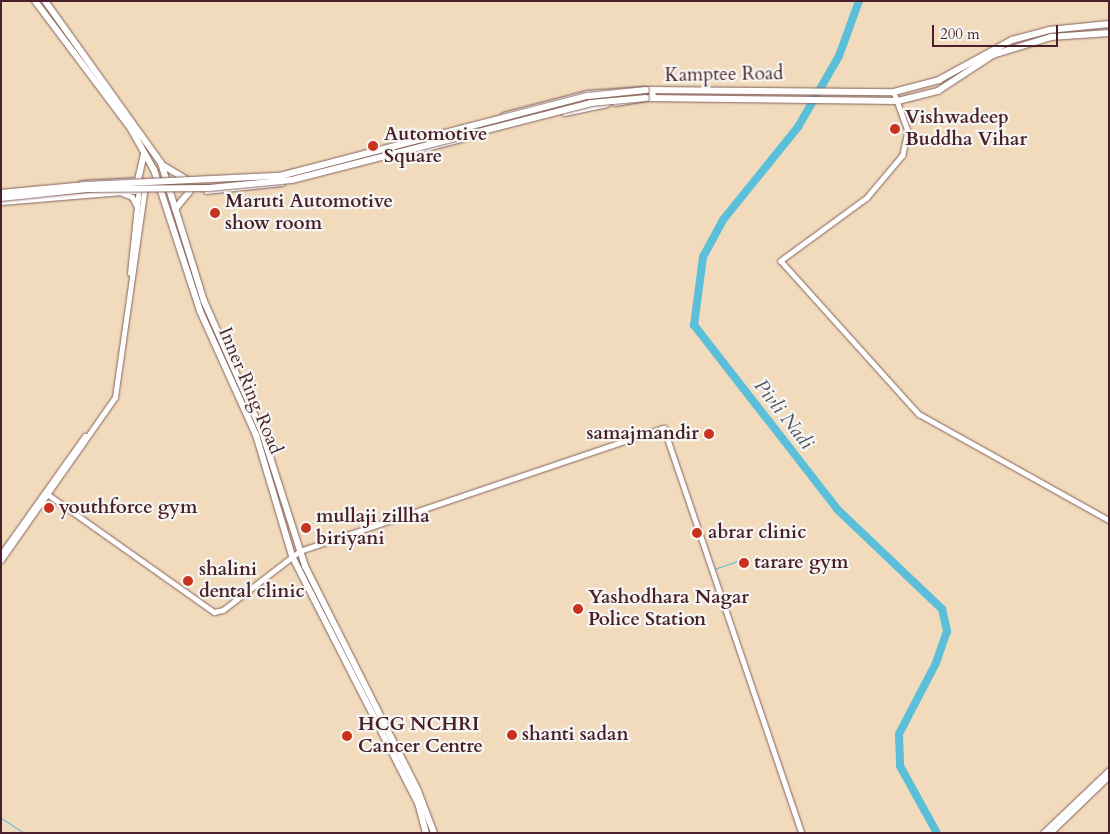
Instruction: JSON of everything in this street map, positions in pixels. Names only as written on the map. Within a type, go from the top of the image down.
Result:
[{"type":"highway","name":"Inner Ring Road","points":[[35,1],[142,148],[158,179],[158,189],[168,207],[188,273],[256,435],[292,556],[418,803],[426,833]]},
{"type":"highway","name":"Inner Ring Road","points":[[45,1],[161,163],[204,301],[262,432],[300,551],[332,626],[418,791],[434,833]]},
{"type":"highway","points":[[142,148],[145,162],[142,180]]},
{"type":"highway","points":[[142,191],[158,179],[161,163],[186,179]]},
{"type":"highway","points":[[175,209],[190,191]]},
{"type":"main road","points":[[894,92],[939,80],[991,48],[1029,35],[1109,24]]},
{"type":"main road","points":[[1,192],[158,179],[282,175],[587,93],[898,101],[938,91],[993,55],[1044,39],[1109,33]]},
{"type":"main road","name":"Kamptee Road","points":[[649,94],[802,89],[894,92]]},
{"type":"main road","points":[[1,200],[158,189],[190,191],[285,183],[555,115],[649,94]]},
{"type":"main road","points":[[1,192],[86,184],[280,176],[588,96],[649,94]]},
{"type":"main road","points":[[1,200],[87,189],[209,188],[292,180],[591,103],[649,94]]},
{"type":"main road","points":[[1,560],[109,403],[116,386],[140,209],[142,180]]},
{"type":"main road","points":[[140,209],[158,189]]},
{"type":"main road","points":[[116,192],[132,197],[140,209]]},
{"type":"main road","points":[[1,554],[46,494]]},
{"type":"street","points":[[894,92],[908,131],[903,155],[867,198],[781,261],[919,414],[1109,520]]},
{"type":"street","points":[[46,494],[214,612],[223,610],[300,551],[664,428],[802,833]]},
{"type":"street","points":[[1050,833],[1109,770]]},
{"type":"street","points":[[1043,833],[1109,776]]},
{"type":"waterway","name":"Pivli Nadi","points":[[859,1],[839,56],[798,127],[723,220],[703,257],[694,325],[837,509],[942,609],[947,631],[936,663],[899,734],[900,766],[937,833]]},
{"type":"waterway","points":[[714,569],[746,558]]},
{"type":"waterway","points":[[1,818],[24,833]]},
{"type":"railway","points":[[1,197],[104,187],[239,185],[298,177],[389,154]]},
{"type":"place","name":"Vishwadeep Buddha Vihar","points":[[895,129]]},
{"type":"place","name":"Automotive Square","points":[[373,146]]},
{"type":"place","name":"Maruti Automotive show room","points":[[215,213]]},
{"type":"place","name":"samajmandir","points":[[709,434]]},
{"type":"place","name":"youthforce gym","points":[[49,508]]},
{"type":"place","name":"mullaji zillha biriyani","points":[[306,528]]},
{"type":"place","name":"abrar clinic","points":[[697,533]]},
{"type":"place","name":"tarare gym","points":[[744,563]]},
{"type":"place","name":"shalini dental clinic","points":[[188,581]]},
{"type":"place","name":"Yashodhara Nagar Police Station","points":[[578,609]]},
{"type":"place","name":"shanti sadan","points":[[512,735]]},
{"type":"place","name":"HCG NCHRI Cancer Centre","points":[[347,736]]}]
